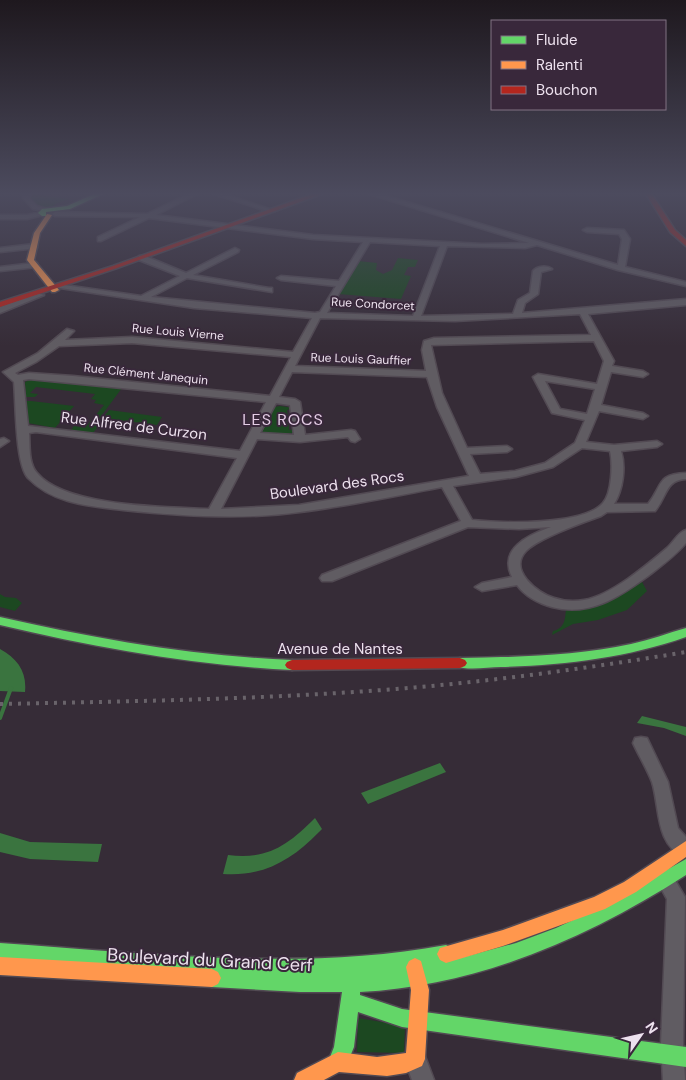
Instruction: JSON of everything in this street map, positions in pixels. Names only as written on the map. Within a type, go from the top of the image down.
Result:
[{"type":"main road","points":[[0,305],[58,288],[179,244]]},
{"type":"main road","points":[[34,246],[30,260],[58,288]]},
{"type":"main road","name":"Avenue de Nantes","points":[[0,621],[73,639],[132,650],[214,661],[291,665],[527,660],[633,648],[685,633]]},
{"type":"main road","name":"Boulevard du Grand Cerf","points":[[0,952],[184,964],[350,967],[413,960],[488,943],[599,903],[630,887],[686,849]]},
{"type":"main road","name":"Boulevard du Grand Cerf","points":[[0,966],[351,984],[417,977],[492,959],[567,933],[608,915],[666,881],[686,866]]},
{"type":"main road","points":[[306,1080],[338,1062],[397,1068],[407,1065],[415,1059],[420,990],[413,960]]},
{"type":"main road","points":[[338,1062],[344,1047],[351,1001],[350,967]]},
{"type":"main road","points":[[351,1001],[402,1018],[679,1056]]},
{"type":"street","points":[[213,513],[242,455],[320,314],[365,244]]},
{"type":"street","points":[[435,244],[525,246],[531,244]]},
{"type":"street","points":[[542,244],[621,268],[686,284]]},
{"type":"street","points":[[621,268],[625,244]]},
{"type":"street","points":[[416,319],[444,245]]},
{"type":"street","points":[[0,250],[34,246]]},
{"type":"street","points":[[143,298],[235,250]]},
{"type":"street","points":[[142,258],[186,276],[269,290]]},
{"type":"street","points":[[0,269],[34,265]]},
{"type":"street","points":[[517,316],[521,302],[534,294],[537,271],[548,268]]},
{"type":"street","points":[[281,278],[340,284]]},
{"type":"street","points":[[0,310],[58,288]]},
{"type":"street","name":"Rue Condorcet","points":[[58,288],[143,298],[320,314],[416,319],[504,317],[583,312],[686,302]]},
{"type":"street","points":[[583,312],[609,361],[593,413],[580,445],[614,448],[656,444]]},
{"type":"street","points":[[504,317],[512,340]]},
{"type":"street","points":[[6,373],[18,369],[70,331]]},
{"type":"street","points":[[476,478],[464,451],[447,422],[431,374],[426,346],[428,342],[596,338]]},
{"type":"street","name":"Rue Louis Vierne","points":[[56,343],[132,340],[297,355]]},
{"type":"street","points":[[606,368],[646,372],[641,385]]},
{"type":"street","name":"Rue Louis Gauffier","points":[[290,369],[431,374]]},
{"type":"street","name":"Rue Clément Janequin","points":[[6,373],[73,378],[295,402],[300,438]]},
{"type":"street","name":"Boulevard des Rocs","points":[[6,373],[23,430],[25,459],[28,470],[39,483],[55,493],[75,500],[115,506],[213,513],[299,509],[476,478],[516,474],[549,465],[580,445]]},
{"type":"street","points":[[600,388],[538,377],[556,411],[636,414]]},
{"type":"street","name":"Rue Alfred de Curzon","points":[[23,430],[36,429],[242,455]]},
{"type":"street","points":[[254,436],[300,438],[351,433],[355,439]]},
{"type":"street","points":[[606,508],[614,492],[617,474],[618,457],[614,448]]},
{"type":"street","points":[[464,451],[507,449]]},
{"type":"street","points":[[686,476],[673,477],[668,480],[659,491],[655,504],[651,508],[606,508],[523,546],[513,562],[520,580],[536,595],[558,605],[578,606],[594,603],[611,594],[672,551],[686,534]]},
{"type":"street","points":[[446,484],[468,523]]},
{"type":"street","points":[[327,578],[468,523],[535,525],[581,520]]},
{"type":"street","points":[[482,587],[520,580]]},
{"type":"street","points":[[640,744],[660,782],[670,831],[686,849]]},
{"type":"street","points":[[666,881],[676,897],[679,1056],[674,1080]]},
{"type":"street","points":[[415,1059],[424,1080]]},
{"type":"shaded area","points":[[398,258],[418,260],[415,267],[408,267],[404,275],[411,276],[401,299],[338,294],[358,261],[377,263],[376,270],[383,274],[392,270]]},
{"type":"shaded area","points":[[32,379],[122,388],[99,419],[104,420],[92,434],[70,431],[74,426],[85,428],[104,405],[94,403],[96,400],[91,399],[95,394],[36,387],[30,393],[38,394],[35,397],[26,397],[25,382]]},
{"type":"shaded area","points":[[26,401],[74,406],[55,428],[28,423]]},
{"type":"shaded area","points":[[275,407],[294,408],[287,410],[289,430],[295,429],[294,433],[261,434]]},
{"type":"shaded area","points":[[109,410],[162,417],[157,425],[103,418]]},
{"type":"shaded area","points":[[641,580],[647,591],[627,610],[598,620],[573,624],[552,635],[553,631],[560,628],[564,623],[566,609],[587,609],[596,606],[615,598]]},
{"type":"shaded area","points":[[0,594],[5,597],[16,598],[22,603],[15,611],[0,607]]},
{"type":"shaded area","points":[[0,649],[12,657],[23,672],[25,692],[0,691]]},
{"type":"shaded area","points":[[642,716],[686,727],[686,736],[664,728],[637,723]]},
{"type":"shaded area","points":[[440,763],[446,772],[368,804],[361,793]]},
{"type":"shaded area","points":[[315,818],[322,829],[298,851],[276,865],[251,873],[223,874],[228,855],[242,856],[266,853],[296,836]]},
{"type":"shaded area","points":[[0,833],[30,842],[102,844],[98,862],[30,859],[0,852]]},
{"type":"shaded area","points":[[358,1018],[405,1026],[404,1053],[357,1052]]},
{"type":"waterway","points":[[0,718],[11,688]]},
{"type":"railway","points":[[0,704],[216,699],[377,690],[463,683],[591,667],[686,652]]},
{"type":"traffic: fast","points":[[0,621],[73,638],[145,651],[218,660],[292,665]]},
{"type":"traffic: fast","points":[[460,663],[574,658],[631,649],[659,642],[686,632]]},
{"type":"traffic: fast","points":[[212,978],[285,983],[378,982],[425,975],[471,965],[516,952],[560,935],[603,915],[645,892],[686,866]]},
{"type":"traffic: fast","points":[[0,952],[181,963],[294,967],[396,962],[446,954]]},
{"type":"traffic: fast","points":[[338,1062],[344,1047],[351,991]]},
{"type":"traffic: fast","points":[[351,1001],[402,1018],[686,1057]]},
{"type":"traffic: slow","points":[[34,244],[30,260],[55,290]]},
{"type":"traffic: slow","points":[[446,954],[503,938],[599,903],[630,887],[686,848]]},
{"type":"traffic: slow","points":[[0,966],[212,978]]},
{"type":"traffic: slow","points":[[338,1062],[367,1066],[387,1066],[406,1063],[415,1059],[420,990],[415,967]]},
{"type":"traffic: slow","points":[[304,1080],[338,1062]]},
{"type":"traffic: jam","points":[[0,305],[178,244]]},
{"type":"traffic: jam","points":[[292,665],[460,663]]},
{"type":"district","name":"LES ROCS","points":[[283,419]]}]
